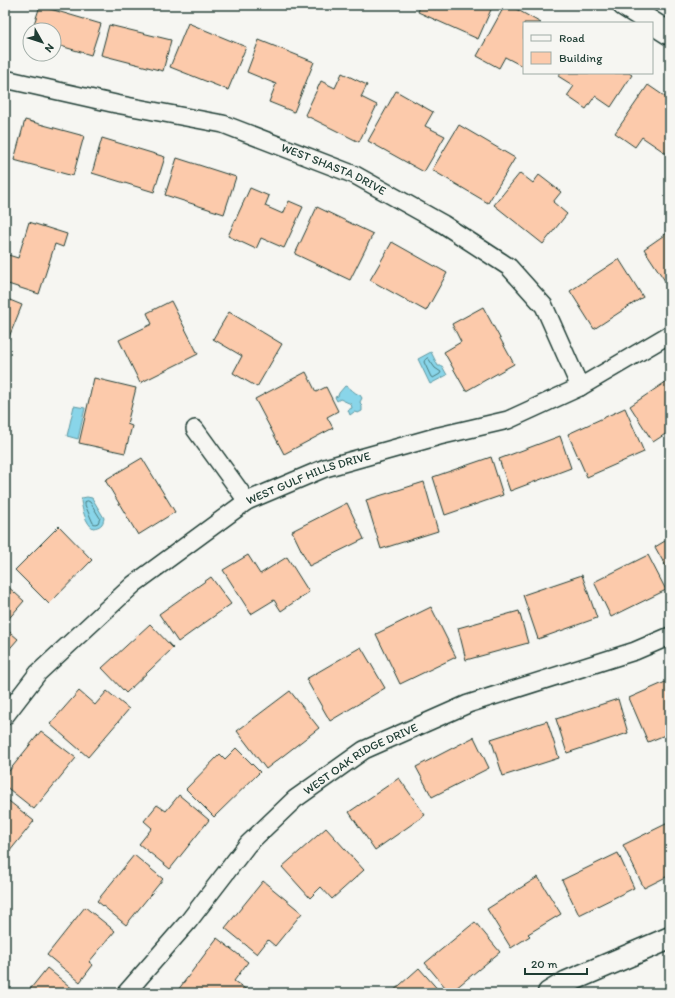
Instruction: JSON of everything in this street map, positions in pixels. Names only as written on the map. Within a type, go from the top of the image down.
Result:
[{"type":"street","points":[[624,5],[651,22]]},
{"type":"street","points":[[653,23],[670,34]]},
{"type":"street","name":"WEST SHASTA DRIVE","points":[[5,80],[116,104],[223,124],[355,176],[443,224],[509,267],[544,306],[580,387]]},
{"type":"street","name":"WEST GULF HILLS DRIVE","points":[[5,716],[38,673],[134,584],[247,501],[325,468],[439,436],[508,420],[580,387],[670,334]]},
{"type":"street","points":[[195,429],[247,501]]},
{"type":"street","name":"WEST OAK RIDGE DRIVE","points":[[126,993],[188,922],[248,844],[295,799],[364,750],[468,704],[635,651],[670,636]]},
{"type":"street","points":[[548,993],[567,982],[670,938]]},
{"type":"water","points":[[431,352],[438,366],[442,366],[447,375],[430,384],[418,359]]},
{"type":"water","points":[[345,386],[360,395],[362,398],[360,402],[362,411],[358,413],[354,412],[350,415],[348,410],[352,408],[351,404],[340,399],[337,401],[335,397],[338,396]]},
{"type":"water","points":[[74,406],[85,408],[78,439],[67,436]]},
{"type":"water","points":[[82,498],[92,498],[104,518],[102,524],[98,527],[93,528],[88,523],[82,508]]},
{"type":"building","points":[[421,5],[493,5],[478,39],[418,12]]},
{"type":"building","points":[[505,5],[509,5],[539,22],[523,22],[523,66],[505,57],[499,68],[477,56]]},
{"type":"building","points":[[40,6],[101,24],[91,55],[62,46],[62,22],[35,22]]},
{"type":"building","points":[[188,23],[246,47],[228,90],[170,67]]},
{"type":"building","points":[[109,25],[171,40],[163,71],[101,55]]},
{"type":"building","points":[[259,40],[314,62],[294,112],[269,102],[276,84],[247,72]]},
{"type":"building","points":[[342,73],[367,85],[361,97],[377,105],[359,142],[305,115],[321,81],[335,88]]},
{"type":"building","points":[[559,74],[632,75],[611,107],[595,96],[586,109],[567,96],[574,86],[558,76]]},
{"type":"building","points":[[648,85],[670,100],[670,156],[642,137],[635,147],[615,133]]},
{"type":"building","points":[[396,91],[433,112],[425,126],[445,136],[424,172],[368,141]]},
{"type":"building","points":[[25,120],[84,136],[73,176],[14,160]]},
{"type":"building","points":[[459,125],[515,158],[488,203],[432,170]]},
{"type":"building","points":[[102,138],[165,157],[154,192],[92,173]]},
{"type":"building","points":[[177,158],[236,177],[224,214],[165,195]]},
{"type":"building","points":[[520,173],[533,183],[539,175],[561,192],[553,202],[567,214],[543,244],[494,205]]},
{"type":"building","points":[[250,188],[269,196],[265,206],[283,214],[289,201],[303,207],[284,248],[261,238],[256,249],[228,236]]},
{"type":"building","points":[[317,207],[373,234],[350,280],[295,254]]},
{"type":"building","points":[[29,222],[67,234],[63,247],[55,244],[39,294],[5,283],[5,254],[18,258]]},
{"type":"building","points":[[670,231],[670,286],[669,287],[644,249]]},
{"type":"building","points":[[392,242],[447,273],[426,311],[370,280]]},
{"type":"building","points":[[619,259],[643,297],[594,329],[570,291]]},
{"type":"building","points":[[5,298],[22,305],[5,347]]},
{"type":"building","points":[[171,301],[198,354],[140,383],[119,340],[152,324],[147,313]]},
{"type":"building","points":[[483,307],[514,364],[466,391],[444,352],[461,342],[452,324]]},
{"type":"building","points":[[229,312],[282,344],[257,387],[233,373],[242,356],[213,339]]},
{"type":"building","points":[[306,372],[316,392],[326,387],[338,411],[327,417],[333,428],[284,454],[255,399]]},
{"type":"building","points":[[94,378],[136,388],[127,424],[132,426],[125,453],[79,443]]},
{"type":"building","points":[[670,379],[670,431],[653,442],[630,406]]},
{"type":"building","points":[[625,408],[644,452],[587,477],[568,434]]},
{"type":"building","points":[[560,436],[571,468],[510,491],[499,459]]},
{"type":"building","points":[[491,457],[503,495],[445,515],[433,477]]},
{"type":"building","points":[[142,458],[175,512],[138,535],[105,480]]},
{"type":"building","points":[[424,482],[438,531],[381,549],[366,500]]},
{"type":"building","points":[[347,503],[364,539],[309,566],[292,531]]},
{"type":"building","points":[[59,526],[92,560],[49,604],[15,570]]},
{"type":"building","points":[[670,538],[670,574],[655,547]]},
{"type":"building","points":[[248,555],[260,574],[287,557],[309,592],[281,611],[274,600],[251,614],[223,570]]},
{"type":"building","points":[[648,555],[666,590],[611,617],[594,582]]},
{"type":"building","points":[[582,575],[597,618],[538,639],[523,595]]},
{"type":"building","points":[[211,577],[231,604],[178,642],[159,614]]},
{"type":"building","points":[[5,584],[24,601],[5,623]]},
{"type":"building","points":[[431,607],[456,657],[400,684],[376,634]]},
{"type":"building","points":[[519,611],[528,643],[466,660],[458,628]]},
{"type":"building","points":[[150,624],[173,648],[126,693],[102,668]]},
{"type":"building","points":[[5,628],[18,639],[5,654]]},
{"type":"building","points":[[361,647],[385,688],[330,721],[306,679]]},
{"type":"building","points":[[670,680],[670,733],[648,742],[629,698]]},
{"type":"building","points":[[79,691],[95,705],[107,691],[129,709],[88,757],[50,724]]},
{"type":"building","points":[[290,691],[319,728],[266,769],[237,731]]},
{"type":"building","points":[[618,699],[628,733],[567,753],[556,719]]},
{"type":"building","points":[[547,721],[559,758],[503,776],[491,739]]},
{"type":"building","points":[[41,731],[76,758],[34,809],[5,786],[5,776]]},
{"type":"building","points":[[474,737],[489,768],[432,797],[416,767]]},
{"type":"building","points":[[236,748],[260,772],[214,817],[186,789],[220,754],[225,759]]},
{"type":"building","points":[[399,778],[425,815],[375,850],[349,812]]},
{"type":"building","points":[[179,795],[209,820],[170,869],[139,844],[152,828],[144,821],[157,805],[166,811]]},
{"type":"building","points":[[5,798],[34,821],[5,857]]},
{"type":"building","points":[[670,822],[670,875],[644,888],[623,845]]},
{"type":"building","points":[[326,828],[364,870],[332,899],[321,887],[310,898],[282,867]]},
{"type":"building","points":[[618,853],[634,888],[579,915],[562,880]]},
{"type":"building","points":[[134,855],[163,879],[126,925],[97,901]]},
{"type":"building","points":[[538,877],[561,914],[528,934],[530,936],[511,948],[487,909]]},
{"type":"building","points":[[263,881],[302,913],[275,946],[268,940],[257,954],[225,928]]},
{"type":"building","points":[[85,907],[115,931],[89,962],[93,965],[80,982],[47,955]]},
{"type":"building","points":[[475,922],[500,952],[450,993],[425,963]]},
{"type":"building","points":[[217,938],[248,962],[234,981],[247,990],[245,993],[182,993],[178,990]]},
{"type":"building","points":[[47,968],[74,990],[72,993],[27,993]]},
{"type":"building","points":[[419,968],[441,993],[391,993]]}]
